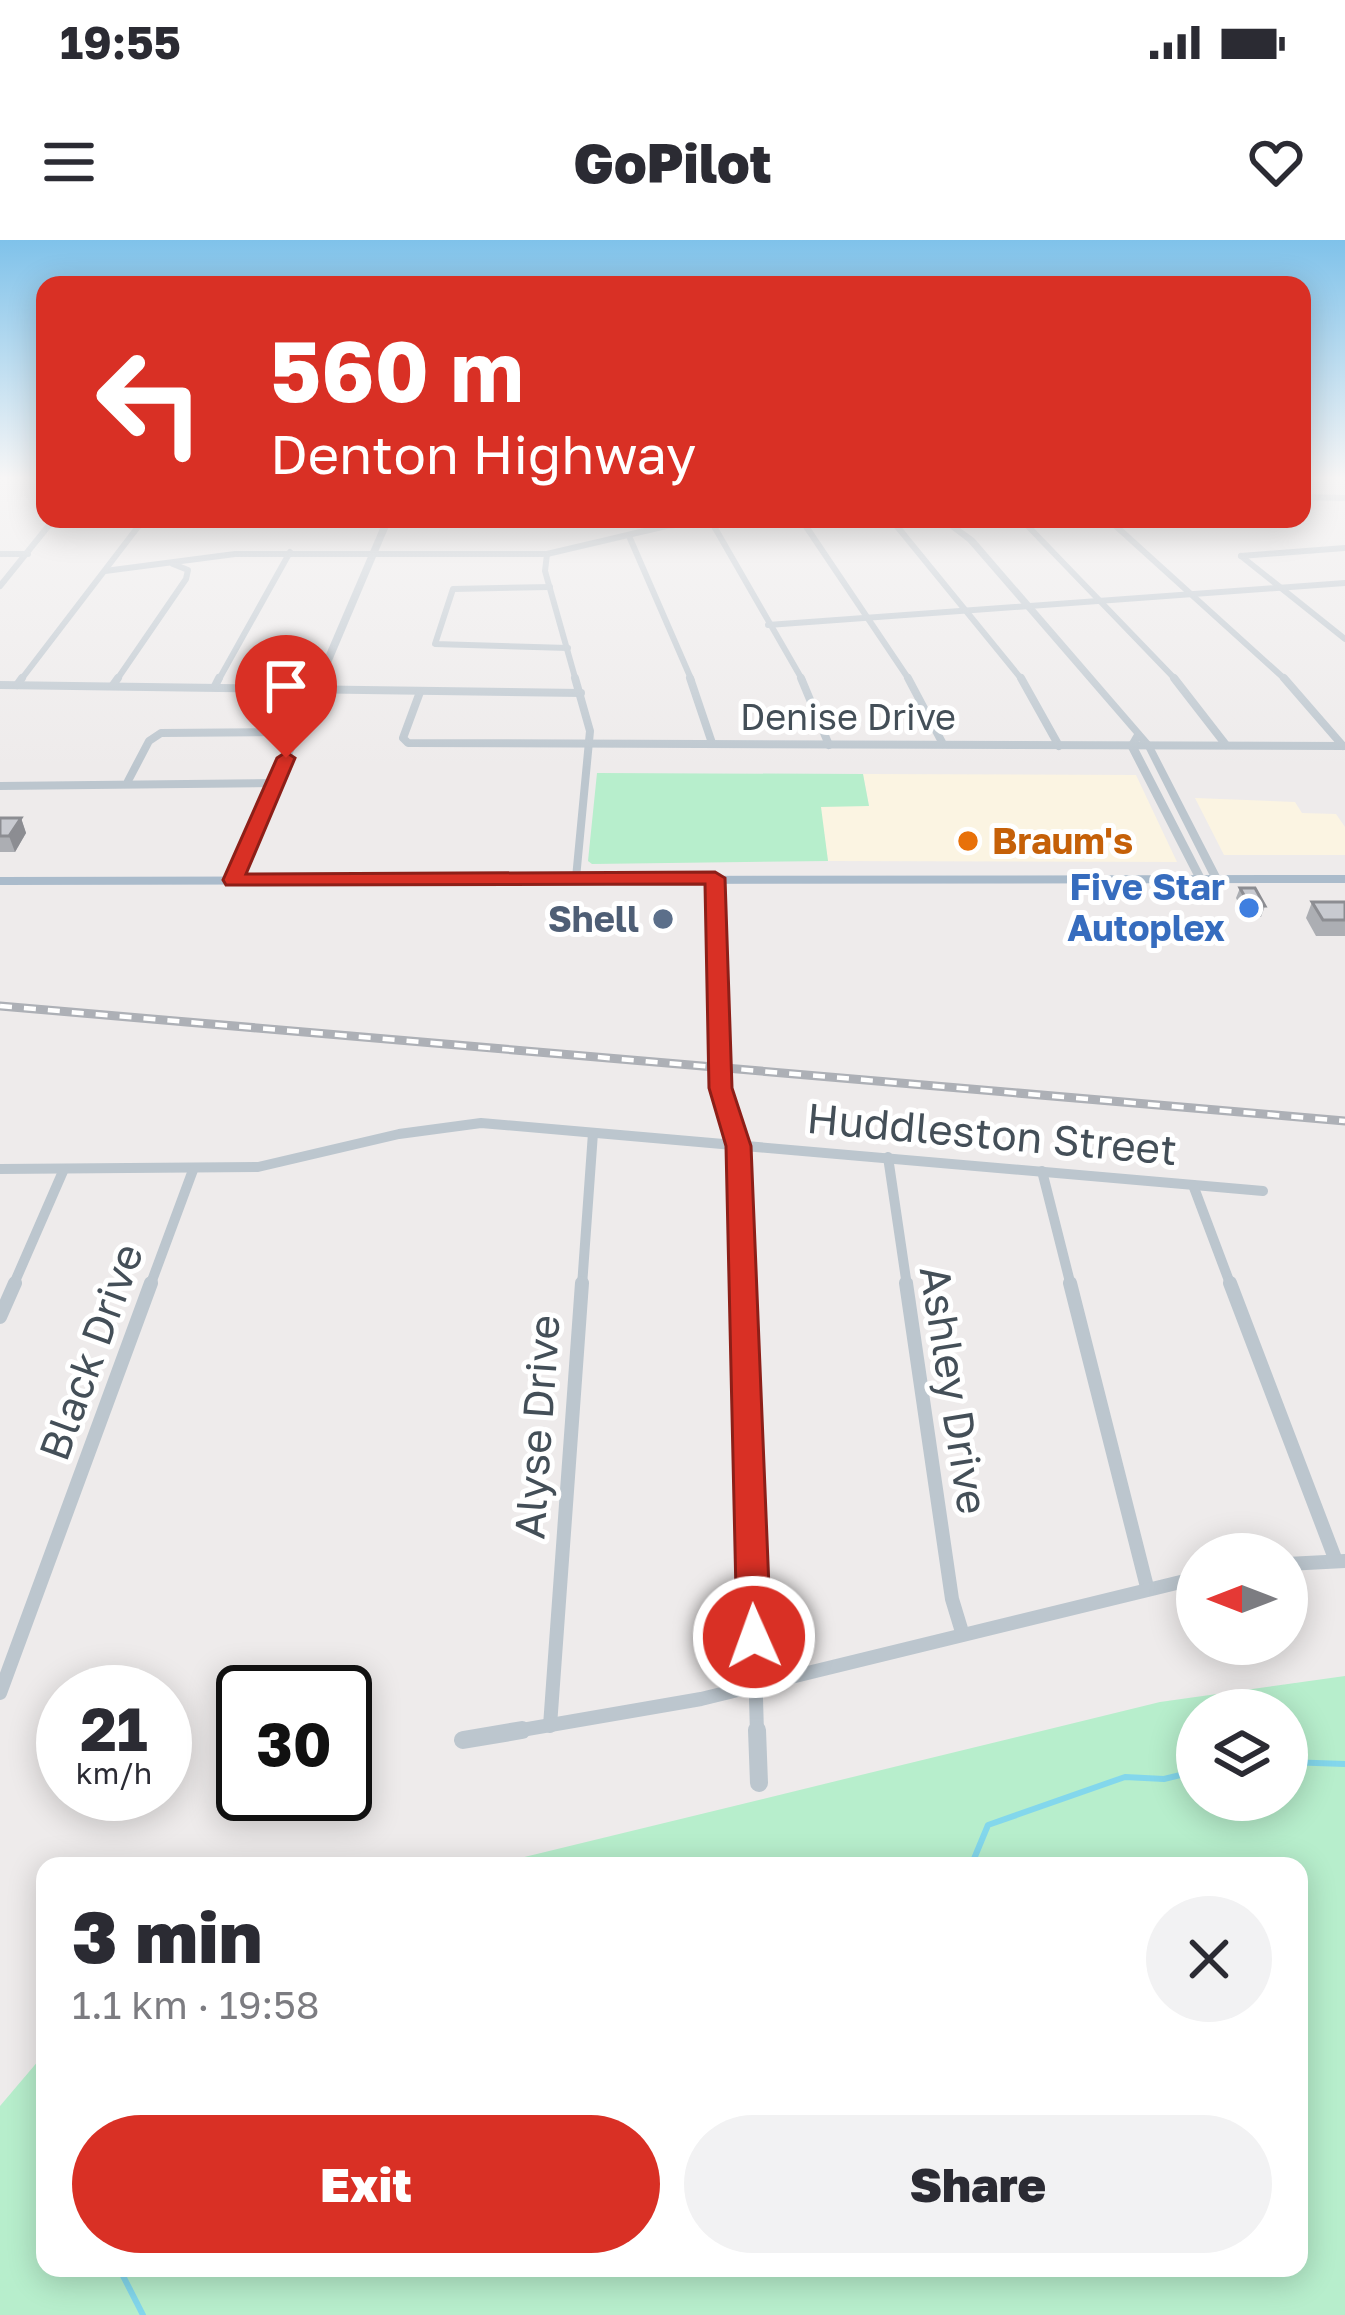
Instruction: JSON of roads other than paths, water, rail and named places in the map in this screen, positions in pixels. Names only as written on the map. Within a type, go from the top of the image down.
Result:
[{"type":"main road","points":[[0,881],[1345,879]]},
{"type":"street","points":[[17,685],[101,576]]},
{"type":"street","points":[[113,686],[186,576]]},
{"type":"street","points":[[215,686],[277,576]]},
{"type":"street","points":[[233,880],[364,576]]},
{"type":"street","points":[[549,576],[589,743],[576,878]]},
{"type":"street","points":[[646,576],[704,710],[712,743]]},
{"type":"street","points":[[741,576],[817,709],[830,745]]},
{"type":"street","points":[[839,576],[925,704],[943,744]]},
{"type":"street","points":[[936,576],[1038,702],[1059,746]]},
{"type":"street","points":[[1004,576],[1117,705],[1167,814],[1208,878]]},
{"type":"street","points":[[1074,576],[1204,711],[1226,745]]},
{"type":"street","points":[[1169,576],[1288,683],[1344,746]]},
{"type":"street","points":[[1266,576],[1345,639]]},
{"type":"street","points":[[768,625],[1345,584]]},
{"type":"street","points":[[550,587],[453,590],[435,644],[568,648]]},
{"type":"street","points":[[0,685],[580,693]]},
{"type":"street","name":"Denise Drive","points":[[420,692],[403,738],[408,743],[1059,746],[1134,741]]},
{"type":"street","points":[[128,781],[149,740],[161,733],[297,732]]},
{"type":"street","points":[[1134,741],[1149,746],[1344,746]]},
{"type":"street","points":[[1149,746],[1184,813],[1208,878]]},
{"type":"street","points":[[0,786],[128,781],[275,783]]},
{"type":"street","points":[[1167,814],[1184,813]]},
{"type":"street","points":[[715,878],[721,1088],[738,1146],[759,1784]]},
{"type":"street","name":"Huddleston Street","points":[[0,1169],[193,1170],[283,1164],[399,1134],[481,1124],[1263,1191]]},
{"type":"street","name":"Alyse Drive","points":[[550,1726],[592,1133]]},
{"type":"street","name":"Ashley Drive","points":[[888,1157],[949,1577],[962,1632]]},
{"type":"street","points":[[0,1317],[64,1169]]},
{"type":"street","name":"Black Drive","points":[[0,1693],[193,1170]]},
{"type":"street","points":[[1042,1171],[1147,1587]]},
{"type":"street","points":[[1193,1185],[1340,1561],[1308,1563]]},
{"type":"street","points":[[463,1740],[755,1685],[1176,1582]]},
{"type":"waterway","points":[[1308,1763],[1345,1764]]},
{"type":"waterway","points":[[975,1857],[988,1825],[1125,1777],[1176,1776]]},
{"type":"waterway","points":[[124,2277],[143,2315]]},
{"type":"railway","points":[[0,1006],[1345,1121]]},
{"type":"place","name":"Braum's","points":[[968,841]]},
{"type":"place","name":"Five Star Autoplex","points":[[1249,908]]},
{"type":"place","name":"Shell","points":[[663,919]]}]
